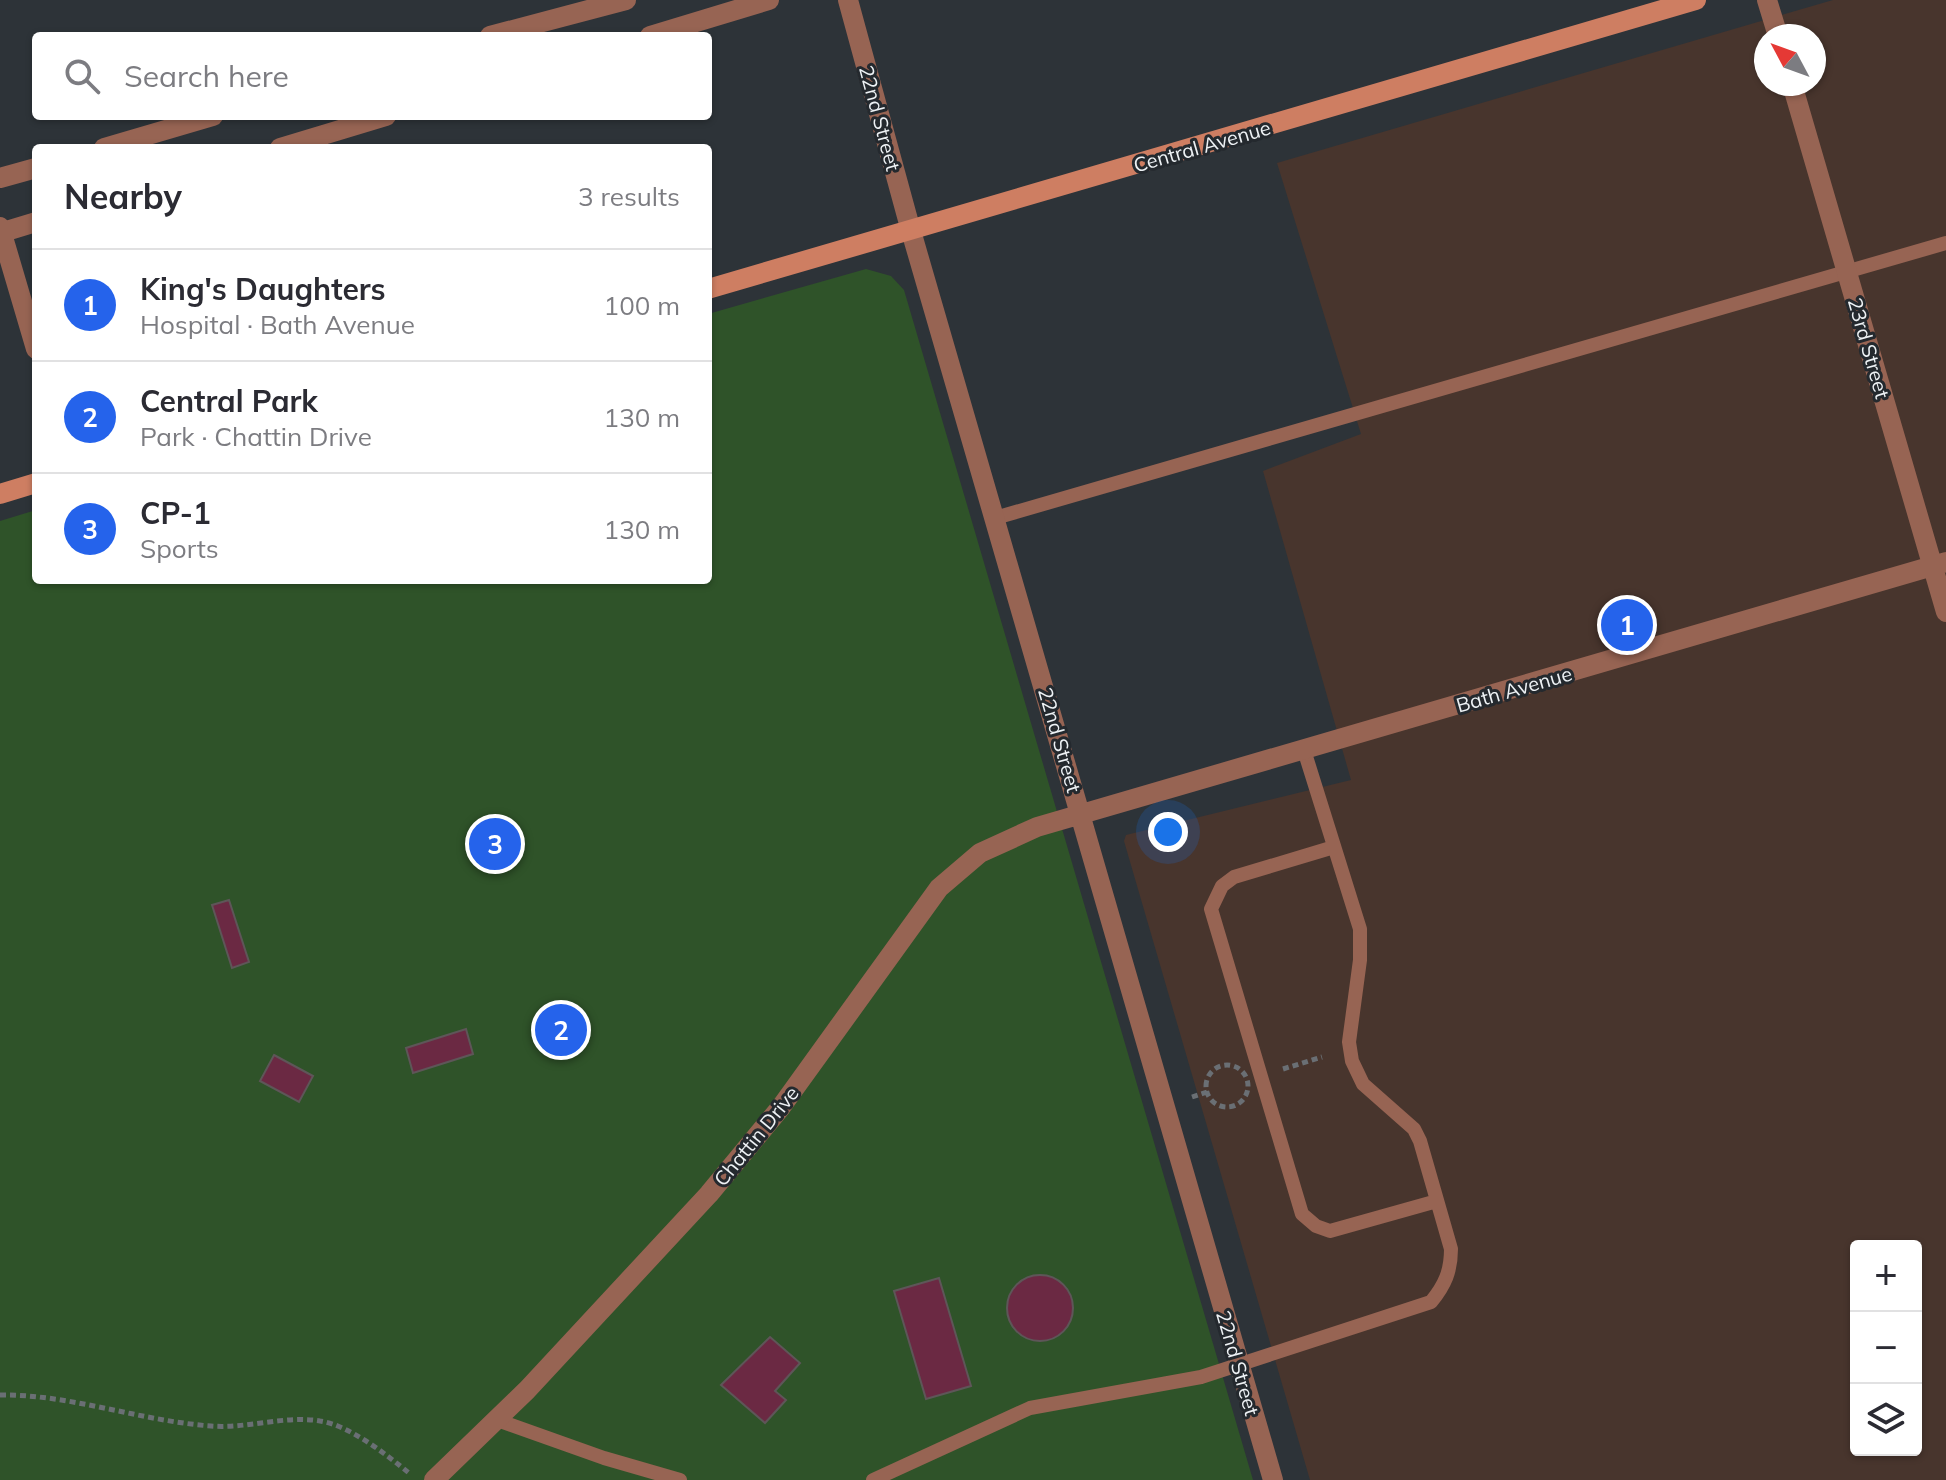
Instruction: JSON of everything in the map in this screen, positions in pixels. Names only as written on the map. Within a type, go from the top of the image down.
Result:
[{"type":"street","points":[[505,32],[626,0]]},
{"type":"street","points":[[663,32],[769,0]]},
{"type":"street","name":"22nd Street","points":[[848,0],[911,231],[1273,1480]]},
{"type":"street","name":"Central Avenue","points":[[712,288],[1696,0]]},
{"type":"street","points":[[1767,0],[1774,24]]},
{"type":"street","name":"23rd Street","points":[[1796,96],[1939,564],[1946,612]]},
{"type":"street","points":[[118,144],[199,120]]},
{"type":"street","points":[[293,144],[373,120]]},
{"type":"street","points":[[0,178],[32,169]]},
{"type":"street","points":[[32,223],[0,231],[32,336]]},
{"type":"street","points":[[0,494],[32,484]]},
{"type":"street","name":"Bath Avenue","points":[[1082,815],[1939,564]]},
{"type":"street","name":"Chattin Drive","points":[[438,1477],[497,1420],[709,1194],[772,1118],[939,888],[961,867],[1004,840],[1082,815]]},
{"type":"lane","points":[[995,518],[1946,243]]},
{"type":"lane","points":[[873,1480],[1030,1408],[1167,1386],[1239,1367],[1431,1302],[1443,1288],[1451,1267],[1451,1249],[1414,1129],[1375,1098],[1363,1084],[1352,1061],[1349,1042],[1360,960],[1360,929],[1304,750]]},
{"type":"lane","points":[[1334,847],[1234,877],[1214,896],[1211,909],[1302,1214],[1316,1226],[1330,1231],[1437,1201]]},
{"type":"lane","points":[[497,1420],[604,1458],[680,1480]]},
{"type":"path","points":[[1228,1065],[1216,1068],[1208,1076],[1207,1092],[1217,1105],[1228,1108],[1240,1104]]},
{"type":"path","points":[[1192,1097],[1207,1092]]},
{"type":"path","points":[[0,1395],[22,1395],[214,1427],[321,1421],[375,1446],[411,1474],[438,1477]]},
{"type":"shaded area","points":[[1833,0],[1946,0],[1946,1480],[1310,1480],[1124,841],[1126,835],[1351,780],[1263,471],[1361,434],[1277,163]]},
{"type":"green space","points":[[866,269],[891,276],[904,290],[1253,1480],[0,1480],[0,521],[32,511],[32,584],[712,584],[712,313]]},
{"type":"building","points":[[229,900],[249,962],[232,968],[212,905]]},
{"type":"building","points":[[466,1029],[473,1054],[413,1073],[406,1048]]},
{"type":"building","points":[[274,1055],[313,1076],[299,1102],[260,1081]]},
{"type":"building","points":[[1040,1275],[1063,1285],[1073,1308],[1063,1331],[1040,1341],[1017,1331],[1007,1308],[1017,1285]]},
{"type":"building","points":[[939,1278],[971,1386],[926,1399],[894,1291]]},
{"type":"building","points":[[770,1337],[800,1363],[775,1391],[786,1400],[765,1423],[721,1385]]},
{"type":"place","name":"King's Daughters","points":[[1627,625]]},
{"type":"place","name":"CP-1","points":[[495,844]]},
{"type":"place","name":"Central Park","points":[[561,1030]]}]
